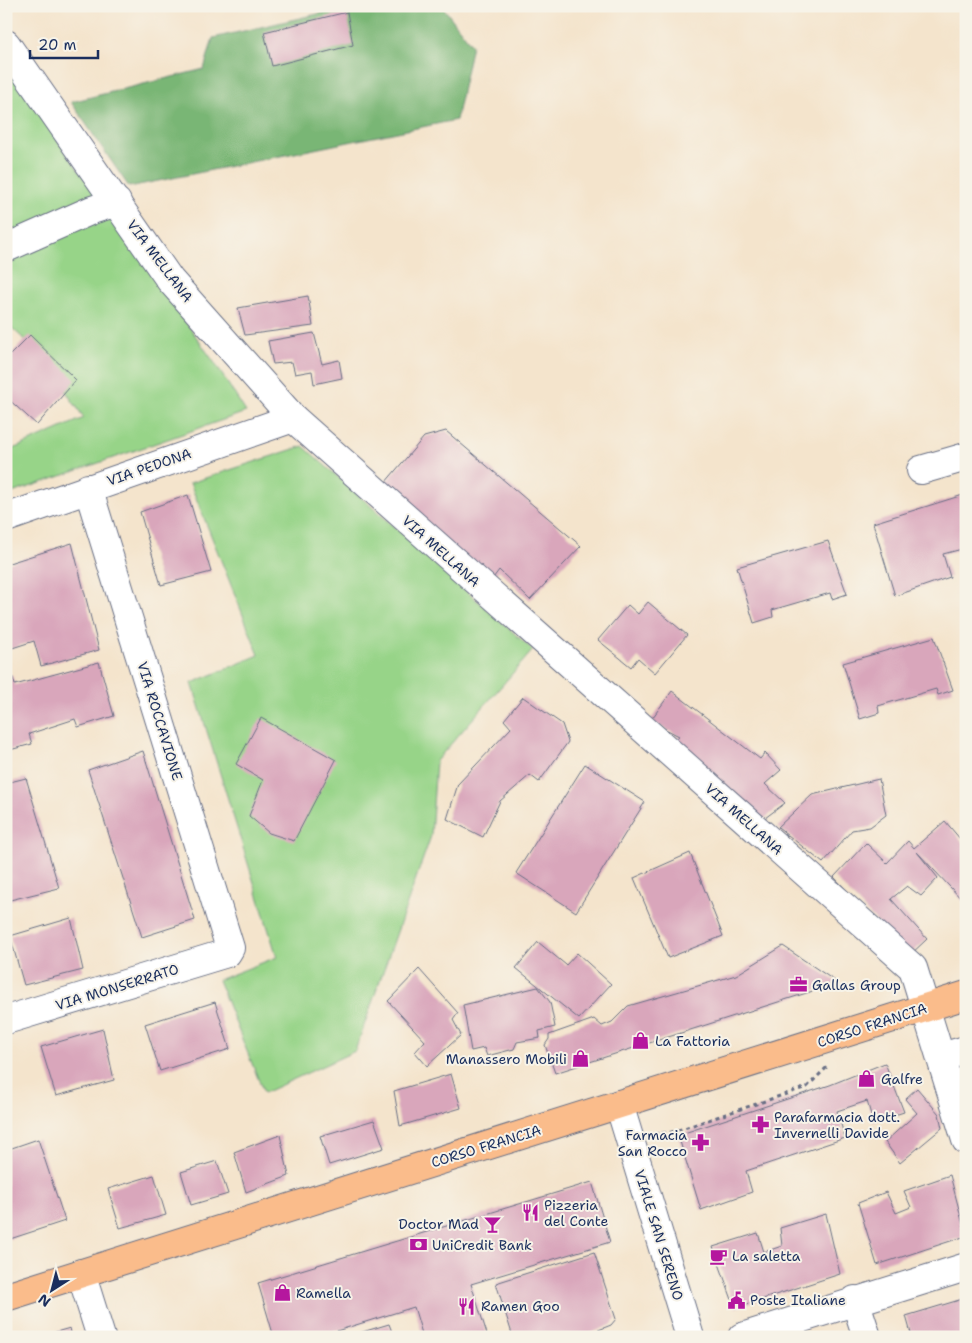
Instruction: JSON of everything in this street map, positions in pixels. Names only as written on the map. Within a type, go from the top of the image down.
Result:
[{"type":"main road","name":"CORSO FRANCIA","points":[[6,1297],[966,995]]},
{"type":"street","name":"VIA MELLANA","points":[[6,44],[170,280],[293,418],[912,968],[926,1008],[953,1054],[966,1140]]},
{"type":"street","points":[[6,248],[92,210],[117,202]]},
{"type":"street","name":"VIA PEDONA","points":[[6,518],[293,418]]},
{"type":"street","points":[[921,470],[966,457]]},
{"type":"street","name":"VIA ROCCAVIONE","points":[[88,488],[230,948],[227,953]]},
{"type":"street","name":"VIA MONSERRATO","points":[[6,1019],[227,953]]},
{"type":"street","name":"VIALE SAN SERENO","points":[[619,1104],[690,1337]]},
{"type":"street","points":[[742,1337],[966,1266]]},
{"type":"street","points":[[82,1274],[101,1337]]},
{"type":"street","points":[[855,1300],[867,1337]]},
{"type":"path","points":[[630,1138],[672,1132],[807,1086],[822,1070],[833,1063]]},
{"type":"green space","points":[[352,6],[442,6],[472,45],[456,120],[129,187],[71,102],[204,69],[213,38]]},
{"type":"green space","points":[[6,67],[214,362],[246,412],[6,495],[6,452],[84,418],[40,353],[6,323]]},
{"type":"green space","points":[[303,446],[533,650],[436,761],[431,836],[355,1051],[264,1093],[218,980],[277,957],[192,683],[259,655],[190,483]]},
{"type":"building","points":[[347,12],[353,45],[272,66],[264,32]]},
{"type":"building","points":[[308,296],[313,326],[245,335],[238,308]]},
{"type":"building","points":[[314,333],[322,364],[339,360],[342,378],[314,384],[312,371],[295,374],[292,362],[273,364],[268,341]]},
{"type":"building","points":[[30,335],[76,380],[37,425],[6,397],[6,359]]},
{"type":"building","points":[[446,431],[581,546],[530,600],[499,570],[488,585],[379,490],[424,437]]},
{"type":"building","points":[[188,495],[211,572],[161,585],[140,512]]},
{"type":"building","points":[[963,495],[966,503],[966,548],[943,554],[950,577],[895,596],[873,523]]},
{"type":"building","points":[[828,541],[847,594],[832,599],[830,593],[772,610],[773,617],[754,623],[737,567]]},
{"type":"building","points":[[72,543],[99,650],[41,666],[34,641],[6,650],[6,564]]},
{"type":"building","points":[[648,602],[687,635],[655,673],[638,658],[631,667],[598,640],[628,605],[638,614]]},
{"type":"building","points":[[934,637],[953,690],[938,695],[936,689],[878,706],[879,713],[860,719],[843,663]]},
{"type":"building","points":[[99,662],[114,716],[78,727],[75,719],[29,734],[32,744],[6,751],[6,676],[12,675],[15,685]]},
{"type":"building","points":[[672,691],[760,759],[765,753],[781,770],[765,784],[785,803],[761,821],[675,742],[679,736],[650,721]]},
{"type":"building","points":[[523,697],[562,724],[568,742],[539,782],[530,775],[500,801],[483,837],[447,819],[458,784],[511,728],[504,720]]},
{"type":"building","points":[[261,718],[336,760],[294,841],[269,833],[249,816],[263,780],[236,764]]},
{"type":"building","points":[[143,751],[195,920],[142,937],[88,770]]},
{"type":"building","points":[[585,764],[645,802],[576,912],[516,873]]},
{"type":"building","points":[[26,778],[59,888],[6,901],[6,783]]},
{"type":"building","points":[[879,779],[886,815],[870,827],[852,830],[823,863],[778,827],[812,795]]},
{"type":"building","points":[[945,821],[966,846],[966,904],[917,852],[938,878],[921,896],[907,886],[891,899],[927,939],[909,956],[834,877],[866,843],[887,863],[908,841],[914,848]]},
{"type":"building","points":[[690,853],[723,936],[668,958],[634,878]]},
{"type":"building","points":[[71,918],[83,970],[24,985],[10,936]]},
{"type":"building","points":[[538,942],[566,965],[577,953],[611,984],[579,1019],[516,968]]},
{"type":"building","points":[[783,946],[838,983],[555,1073],[545,1045],[549,1035],[594,1019],[602,1026],[612,1022],[628,1006],[736,975]]},
{"type":"building","points":[[419,969],[458,1013],[453,1020],[461,1035],[427,1066],[415,1052],[425,1041],[388,1001]]},
{"type":"building","points":[[538,987],[550,1002],[555,1027],[539,1031],[540,1038],[517,1042],[514,1049],[487,1056],[484,1048],[471,1051],[463,1005]]},
{"type":"building","points":[[215,1002],[230,1049],[160,1071],[145,1024]]},
{"type":"building","points":[[103,1029],[114,1080],[56,1096],[41,1047]]},
{"type":"building","points":[[885,1063],[904,1112],[873,1122],[867,1101],[837,1111],[845,1138],[746,1171],[752,1192],[701,1210],[678,1135],[830,1085]]},
{"type":"building","points":[[451,1074],[461,1108],[400,1126],[394,1091]]},
{"type":"building","points":[[917,1088],[939,1114],[942,1128],[900,1163],[885,1142],[917,1113],[905,1099]]},
{"type":"building","points":[[374,1120],[384,1148],[329,1165],[320,1136]]},
{"type":"building","points":[[280,1135],[289,1176],[246,1192],[234,1152]]},
{"type":"building","points":[[38,1139],[65,1221],[7,1240],[6,1150]]},
{"type":"building","points":[[217,1161],[228,1194],[191,1205],[181,1172]]},
{"type":"building","points":[[154,1175],[166,1215],[120,1228],[108,1189]]},
{"type":"building","points":[[950,1175],[966,1236],[877,1265],[858,1203],[886,1192],[896,1213],[911,1207],[904,1191]]},
{"type":"building","points":[[592,1182],[610,1242],[471,1284],[488,1337],[423,1337],[414,1307],[317,1337],[274,1337],[258,1283]]},
{"type":"building","points":[[826,1214],[840,1274],[735,1308],[713,1247],[758,1233],[764,1252],[782,1246],[780,1228]]},
{"type":"building","points":[[594,1252],[616,1319],[611,1325],[581,1337],[513,1337],[496,1283]]},
{"type":"building","points":[[966,1298],[966,1337],[912,1337],[906,1316]]},
{"type":"building","points":[[389,1324],[394,1337],[349,1337],[349,1336]]},
{"type":"building","points":[[70,1328],[72,1337],[42,1336]]},
{"type":"place","name":"Gallas Group","points":[[798,985]]},
{"type":"place","name":"La Fattoria","points":[[641,1041]]},
{"type":"place","name":"Manassero Mobili","points":[[581,1059]]},
{"type":"place","name":"Galfre","points":[[867,1079]]},
{"type":"place","name":"Parafarmacia dott. Invernelli Davide","points":[[760,1125]]},
{"type":"place","name":"Farmacia San Rocco","points":[[701,1143]]},
{"type":"place","name":"Pizzeria del Conte","points":[[530,1213]]},
{"type":"place","name":"Doctor Mad","points":[[493,1224]]},
{"type":"place","name":"UniCredit Bank","points":[[418,1245]]},
{"type":"place","name":"La saletta","points":[[718,1256]]},
{"type":"place","name":"Ramella","points":[[282,1293]]},
{"type":"place","name":"Poste Italiane","points":[[736,1300]]},
{"type":"place","name":"Ramen Goo","points":[[467,1306]]}]
